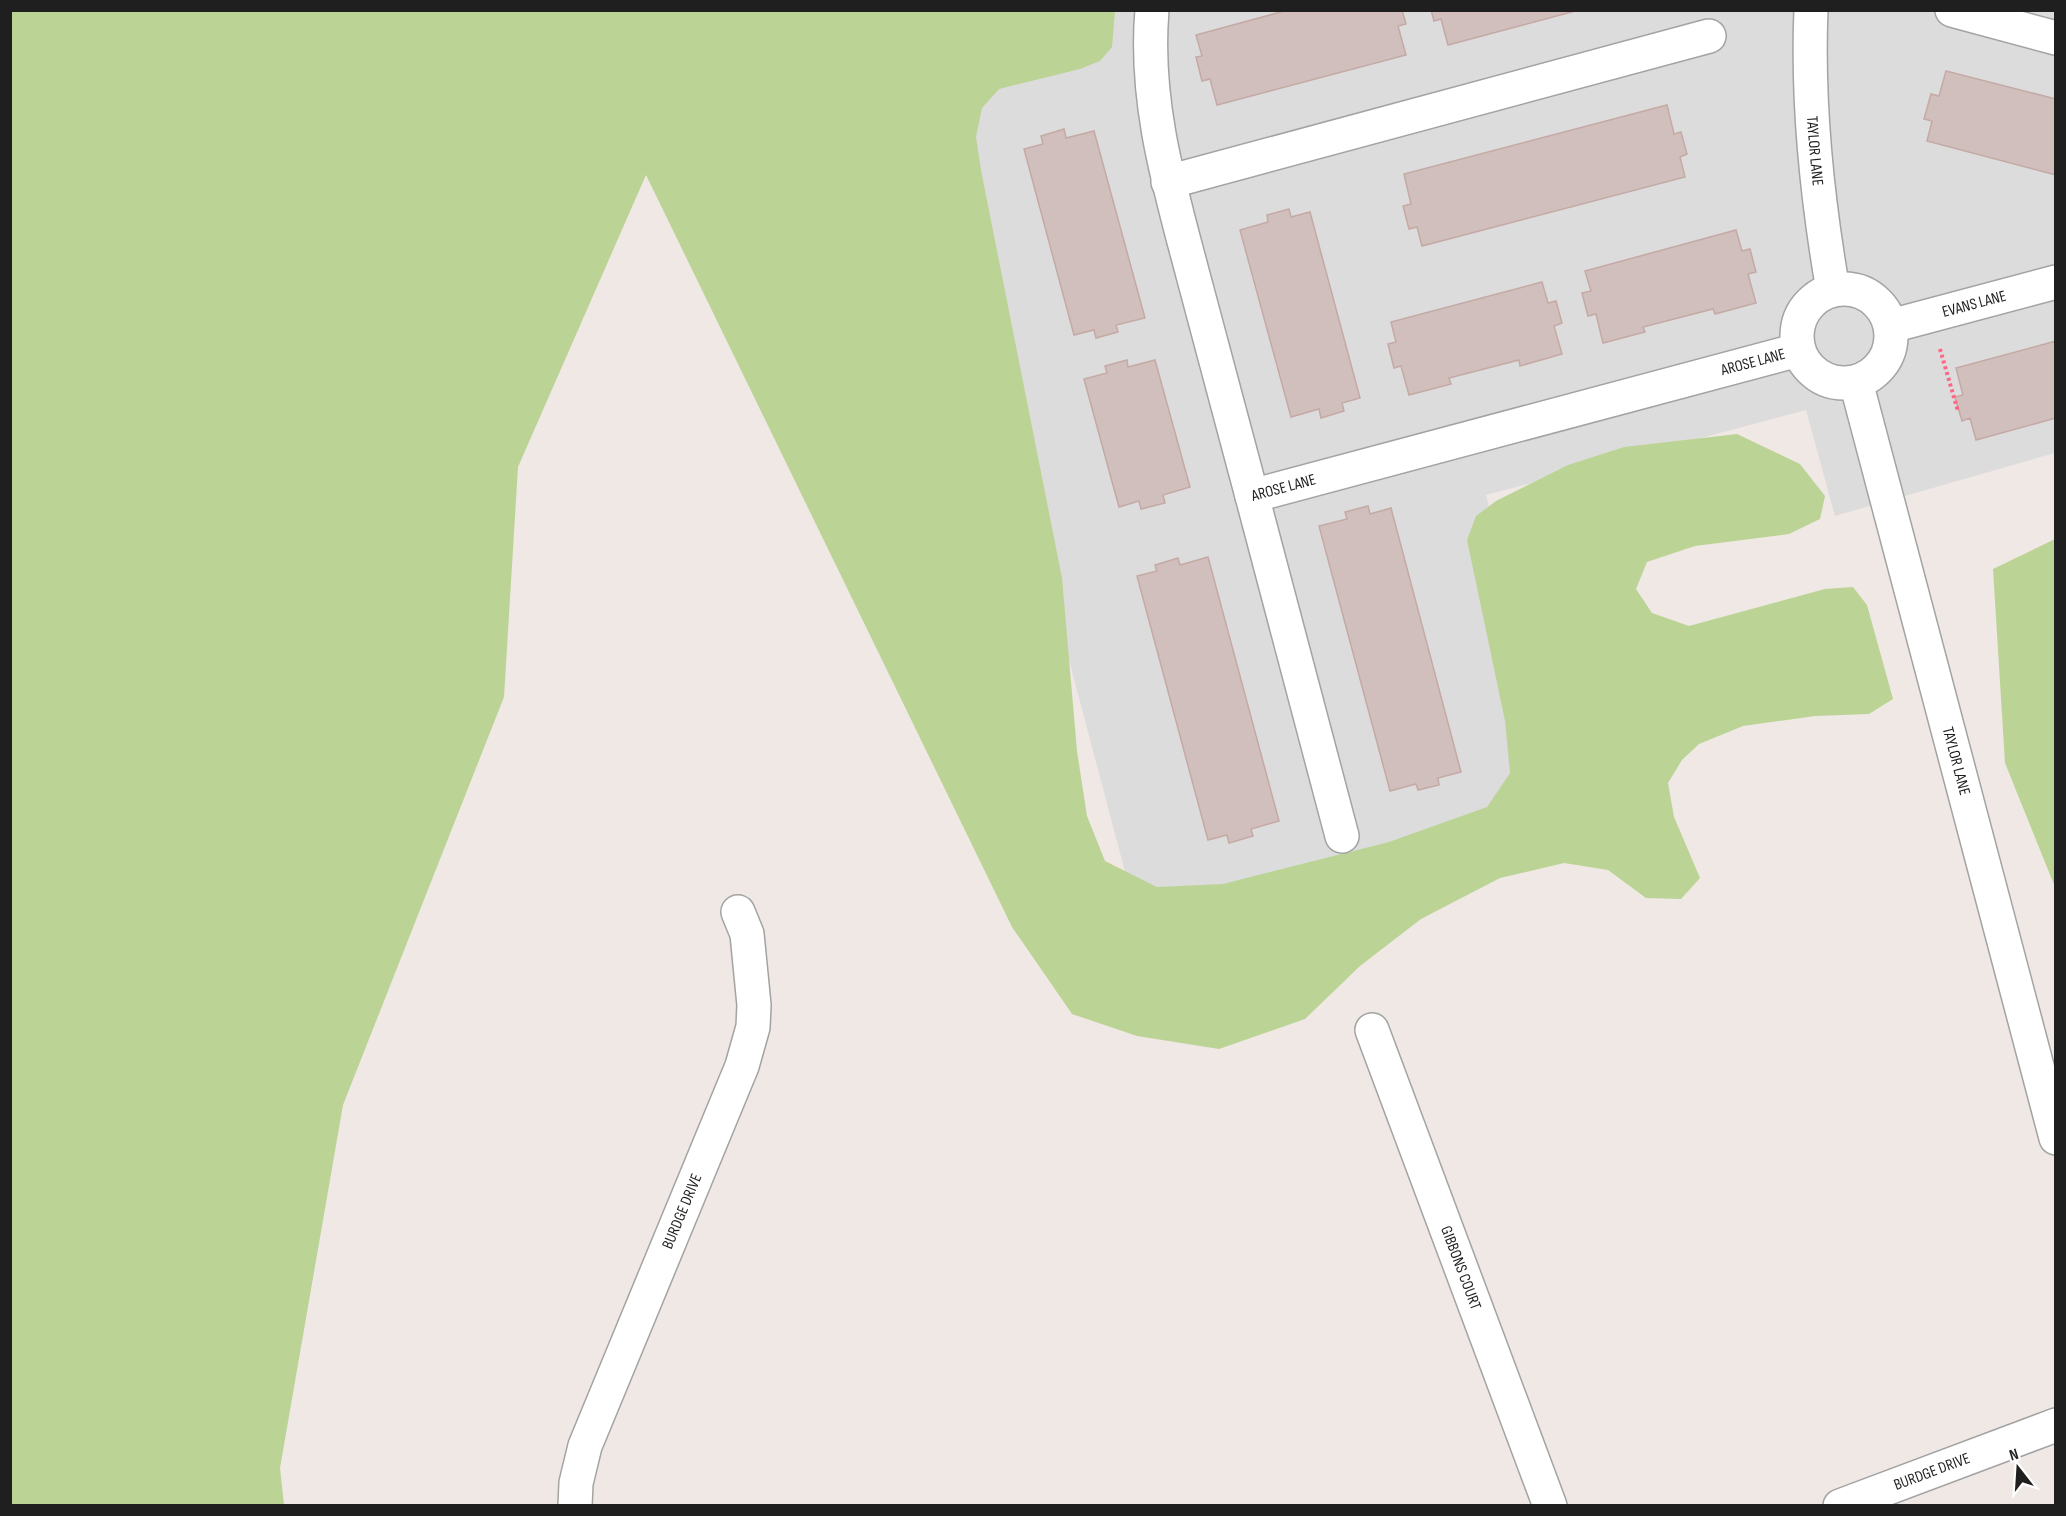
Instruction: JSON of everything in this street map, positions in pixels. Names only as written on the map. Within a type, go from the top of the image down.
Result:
[{"type":"street","name":"AROSE LANE","points":[[1152,10],[1151,90],[1168,182],[1252,496],[1798,350]]},
{"type":"street","name":"TAYLOR LANE","points":[[1811,10],[1811,94],[1815,160],[1833,290]]},
{"type":"street","points":[[1952,10],[2055,38]]},
{"type":"street","points":[[1168,182],[1709,36]]},
{"type":"street","name":"EVANS LANE","points":[[1890,326],[2055,282]]},
{"type":"street","points":[[1848,289],[1863,293],[1875,300],[1885,312],[1890,326],[1891,340],[1888,355],[1880,367],[1869,376],[1856,382],[1842,384],[1827,381],[1814,374],[1804,363],[1798,350],[1796,335],[1799,320],[1807,306],[1819,296],[1833,290],[1848,289]]},
{"type":"street","name":"TAYLOR LANE","points":[[1856,382],[2055,1138]]},
{"type":"street","points":[[1252,496],[1342,836]]},
{"type":"street","name":"BURDGE DRIVE","points":[[575,1506],[576,1483],[585,1446],[742,1066],[753,1027],[754,1005],[747,934],[738,912]]},
{"type":"street","name":"GIBBONS COURT","points":[[1372,1030],[1550,1506]]},
{"type":"street","name":"BURDGE DRIVE","points":[[1840,1506],[2055,1425]]},
{"type":"path","points":[[1937,340],[1957,408],[1959,407]]},
{"type":"shaded area","points":[[897,11],[2055,11],[2055,453],[1835,516],[1806,410],[1486,495],[1576,836],[1146,951]]},
{"type":"green space","points":[[10,11],[1115,11],[1112,47],[1100,61],[1080,69],[999,89],[982,108],[976,137],[1062,578],[1077,751],[1087,816],[1105,861],[1157,887],[1223,884],[1389,842],[1487,807],[1510,773],[1505,721],[1467,540],[1476,516],[1496,501],[1568,465],[1624,447],[1737,434],[1800,464],[1825,496],[1820,519],[1789,534],[1695,546],[1647,562],[1636,589],[1652,613],[1689,626],[1825,589],[1853,587],[1867,605],[1893,699],[1869,714],[1815,716],[1743,726],[1699,744],[1682,760],[1668,783],[1674,817],[1700,878],[1681,899],[1646,898],[1608,870],[1564,863],[1500,878],[1421,919],[1360,966],[1305,1019],[1219,1049],[1137,1036],[1072,1014],[1012,927],[646,175],[518,467],[504,697],[343,1105],[280,1468],[284,1505],[11,1505]]},
{"type":"green space","points":[[2055,539],[2055,887],[2005,763],[1993,569]]},
{"type":"building","points":[[1288,10],[1402,10],[1406,24],[1398,26],[1406,55],[1217,105],[1210,79],[1202,81],[1196,57],[1202,56],[1196,35]]},
{"type":"building","points":[[1431,10],[1579,10],[1448,45],[1441,19],[1434,21]]},
{"type":"building","points":[[1946,71],[2056,99],[2056,175],[1927,141],[1932,121],[1924,119],[1931,94],[1939,96]]},
{"type":"building","points":[[1667,105],[1674,134],[1681,132],[1687,154],[1680,157],[1685,177],[1422,246],[1417,227],[1409,229],[1403,206],[1411,204],[1404,174]]},
{"type":"building","points":[[1064,129],[1066,138],[1094,131],[1145,318],[1116,325],[1118,332],[1096,338],[1094,330],[1074,335],[1024,149],[1043,144],[1041,136]]},
{"type":"building","points":[[1289,209],[1291,217],[1310,212],[1360,398],[1342,403],[1344,411],[1321,418],[1319,409],[1291,417],[1240,230],[1268,222],[1267,215]]},
{"type":"building","points":[[1736,230],[1742,251],[1750,249],[1756,272],[1748,274],[1756,303],[1715,314],[1713,309],[1643,327],[1645,332],[1603,343],[1596,314],[1588,316],[1582,293],[1591,291],[1585,271]]},
{"type":"building","points":[[1542,282],[1548,303],[1556,301],[1562,323],[1554,326],[1562,354],[1520,366],[1519,360],[1449,378],[1451,384],[1409,395],[1401,366],[1394,368],[1388,344],[1396,342],[1391,322]]},
{"type":"building","points":[[2056,341],[2056,418],[1976,440],[1970,418],[1962,421],[1955,397],[1963,395],[1956,368]]},
{"type":"building","points":[[1127,360],[1128,367],[1155,360],[1190,487],[1163,495],[1165,503],[1141,509],[1139,501],[1119,507],[1084,379],[1107,373],[1105,366]]},
{"type":"building","points":[[1368,506],[1370,514],[1391,508],[1461,772],[1438,778],[1439,785],[1418,790],[1416,784],[1390,791],[1319,526],[1347,519],[1345,512]]},
{"type":"building","points":[[1208,557],[1279,821],[1251,829],[1253,836],[1229,843],[1227,835],[1208,840],[1137,576],[1157,571],[1155,565],[1178,558],[1180,565]]}]
